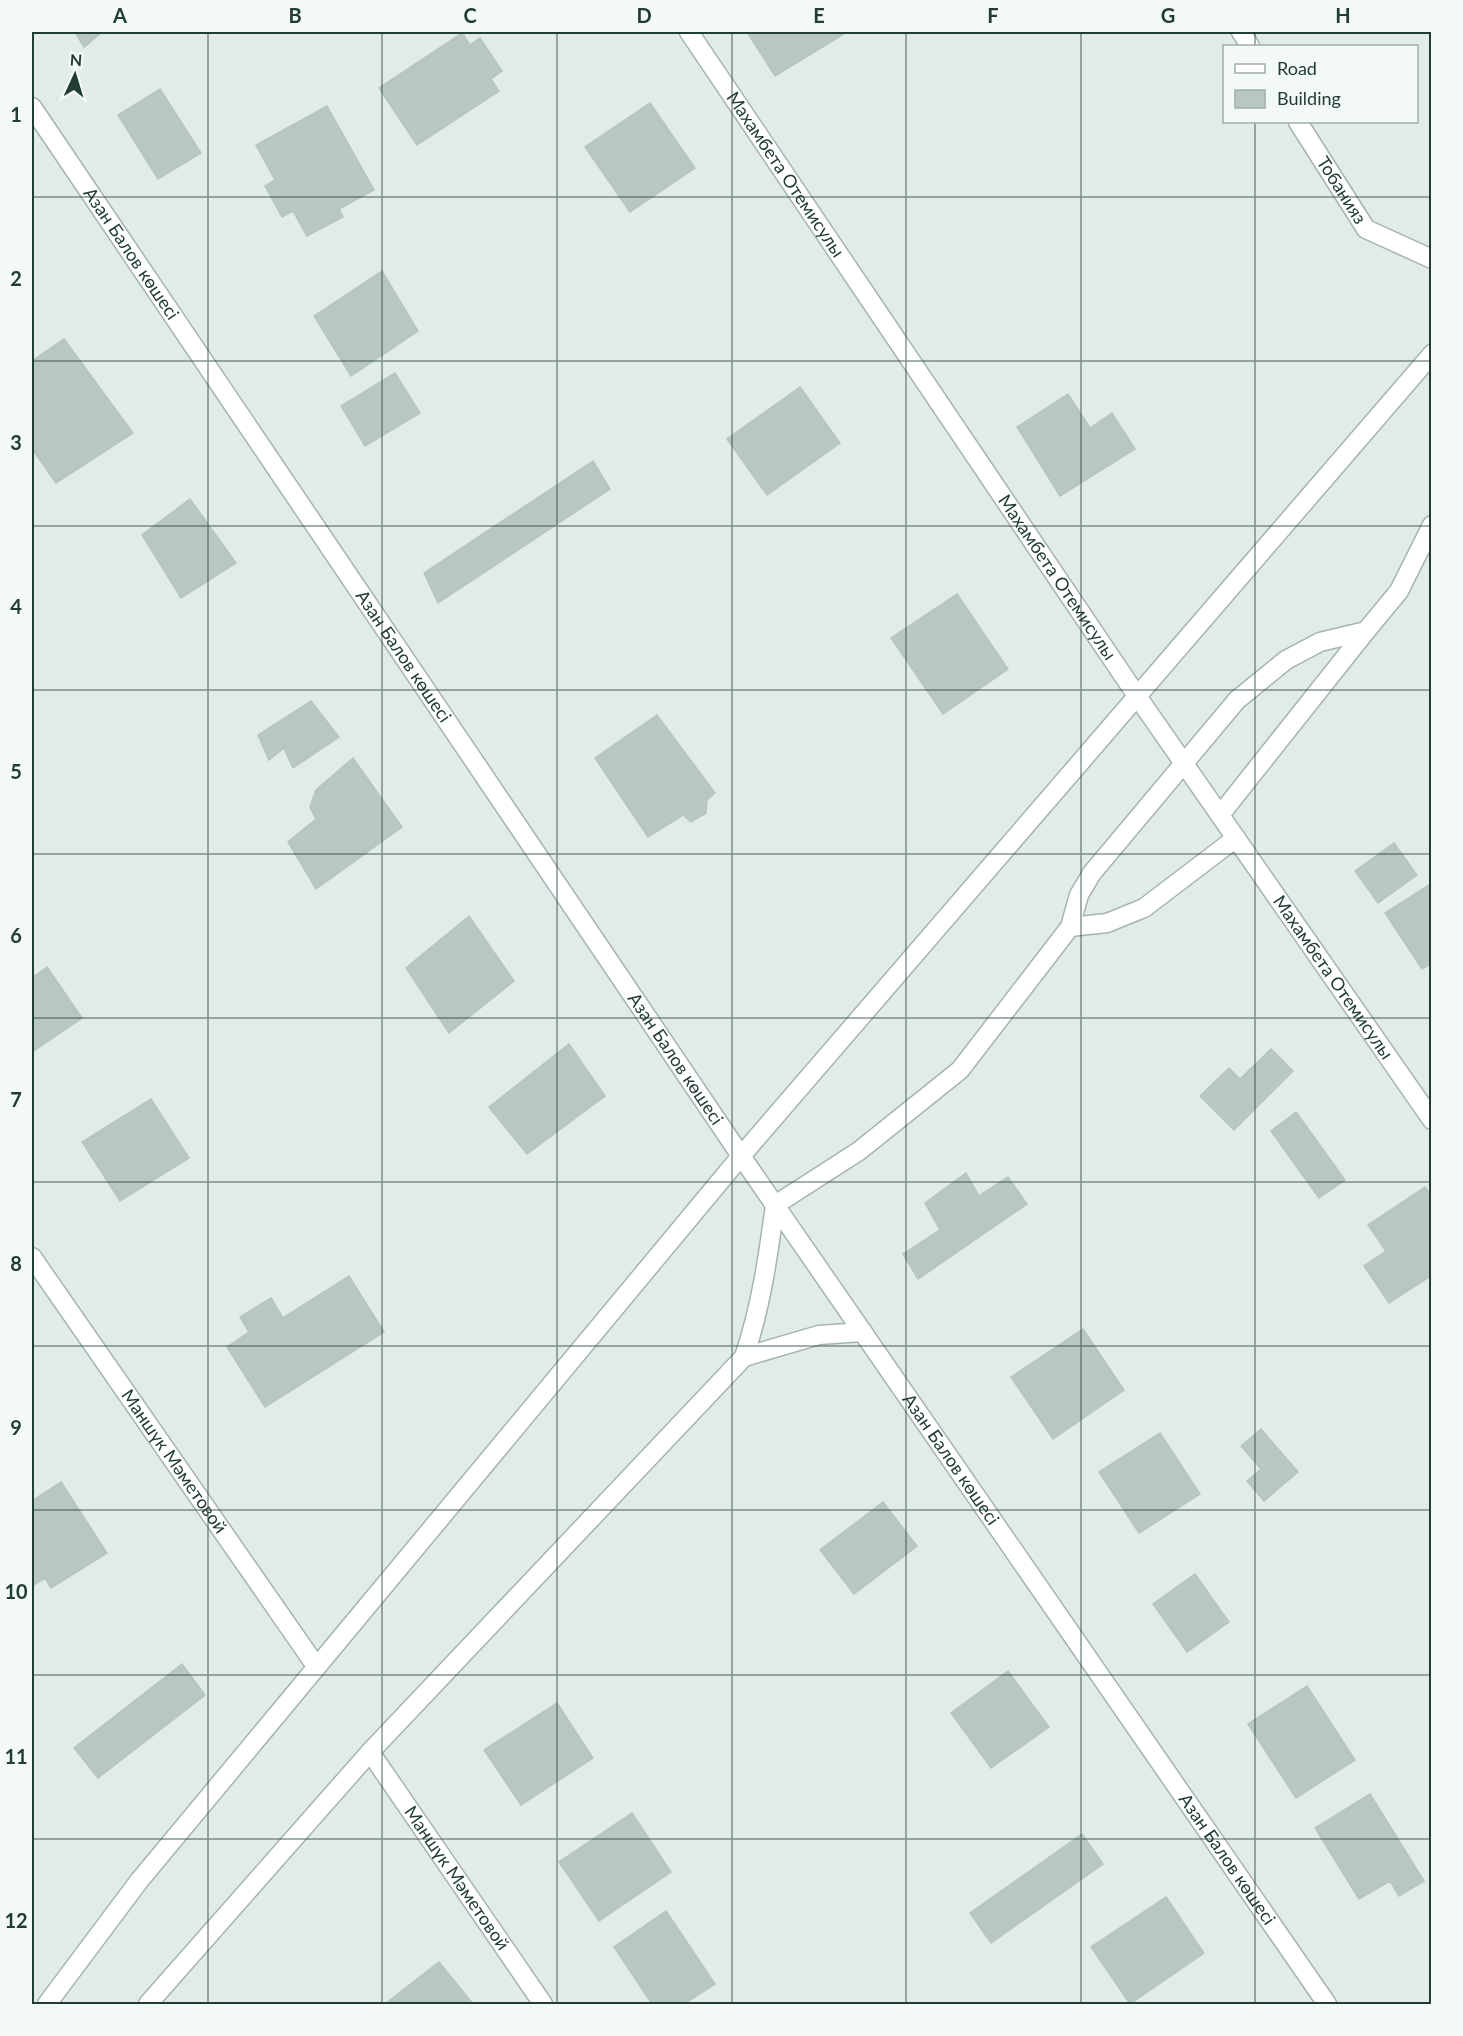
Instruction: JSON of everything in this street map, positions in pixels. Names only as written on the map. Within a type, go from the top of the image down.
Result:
[{"type":"street","name":"Махамбета Отемисулы","points":[[689,32],[1137,696],[1431,1120]]},
{"type":"street","points":[[1241,32],[1249,45]]},
{"type":"street","name":"Азан Балов көшесі","points":[[32,107],[741,1156],[1327,2004]]},
{"type":"street","name":"Тобанияз","points":[[1299,123],[1366,229],[1431,259]]},
{"type":"street","points":[[47,2004],[139,1881],[741,1156],[1431,354]]},
{"type":"street","points":[[1220,815],[1399,591],[1431,525]]},
{"type":"street","points":[[148,2004],[370,1752],[744,1357],[764,1287],[775,1205],[859,1151],[960,1070],[1070,927],[1079,895],[1092,873],[1237,700],[1286,660],[1320,642],[1366,631]]},
{"type":"street","points":[[1070,927],[1107,923],[1144,908],[1236,838]]},
{"type":"street","name":"Маншүк Мәметовой","points":[[32,1257],[316,1666]]},
{"type":"street","points":[[744,1357],[819,1335],[863,1332]]},
{"type":"street","name":"Маншүк Мәметовой","points":[[370,1752],[543,2004]]},
{"type":"building","points":[[75,32],[102,32],[84,47]]},
{"type":"building","points":[[747,32],[847,32],[775,76]]},
{"type":"building","points":[[462,33],[470,45],[480,38],[502,71],[491,79],[499,91],[417,145],[379,88]]},
{"type":"building","points":[[160,89],[201,153],[158,179],[118,115]]},
{"type":"building","points":[[650,103],[695,168],[630,212],[585,147]]},
{"type":"building","points":[[327,106],[374,190],[339,209],[343,217],[307,236],[293,211],[282,217],[265,186],[275,180],[256,145]]},
{"type":"building","points":[[382,271],[418,331],[351,376],[314,316]]},
{"type":"building","points":[[64,339],[133,433],[56,483],[32,449],[32,361]]},
{"type":"building","points":[[395,373],[420,413],[365,446],[341,406]]},
{"type":"building","points":[[800,387],[840,443],[767,495],[727,439]]},
{"type":"building","points":[[1068,394],[1090,428],[1112,413],[1135,449],[1060,496],[1017,427]]},
{"type":"building","points":[[593,461],[610,489],[438,603],[424,573]]},
{"type":"building","points":[[190,499],[236,563],[181,598],[142,535]]},
{"type":"building","points":[[957,594],[1008,669],[943,714],[891,638]]},
{"type":"building","points":[[311,701],[339,737],[293,768],[284,748],[269,760],[258,735]]},
{"type":"building","points":[[657,715],[715,793],[707,800],[706,813],[691,822],[683,815],[648,837],[595,758]]},
{"type":"building","points":[[353,758],[402,827],[316,889],[288,842],[316,819],[310,807],[316,790]]},
{"type":"building","points":[[1394,843],[1417,875],[1378,903],[1355,871]]},
{"type":"building","points":[[1432,883],[1432,963],[1422,969],[1385,913]]},
{"type":"building","points":[[469,916],[514,981],[449,1033],[406,968]]},
{"type":"building","points":[[47,967],[82,1018],[32,1052],[32,978]]},
{"type":"building","points":[[569,1044],[605,1096],[527,1154],[489,1107]]},
{"type":"building","points":[[1271,1049],[1293,1071],[1234,1130],[1200,1096],[1229,1068],[1240,1079]]},
{"type":"building","points":[[151,1099],[189,1158],[120,1201],[82,1142]]},
{"type":"building","points":[[1296,1112],[1345,1180],[1319,1198],[1271,1131]]},
{"type":"building","points":[[966,1173],[979,1196],[1008,1177],[1027,1204],[918,1279],[903,1254],[940,1230],[925,1203]]},
{"type":"building","points":[[1425,1187],[1432,1196],[1432,1275],[1389,1303],[1364,1266],[1386,1251],[1368,1225]]},
{"type":"building","points":[[349,1276],[384,1332],[265,1407],[227,1347],[249,1332],[240,1317],[271,1298],[283,1318]]},
{"type":"building","points":[[1083,1329],[1124,1390],[1053,1439],[1011,1377]]},
{"type":"building","points":[[1261,1429],[1298,1472],[1264,1501],[1247,1481],[1261,1469],[1241,1446]]},
{"type":"building","points":[[1160,1433],[1200,1494],[1139,1533],[1099,1472]]},
{"type":"building","points":[[61,1482],[107,1553],[51,1588],[45,1578],[32,1586],[32,1512],[34,1511],[32,1501]]},
{"type":"building","points":[[883,1502],[917,1546],[854,1594],[820,1550]]},
{"type":"building","points":[[1195,1574],[1229,1622],[1187,1652],[1153,1604]]},
{"type":"building","points":[[182,1664],[205,1695],[98,1778],[74,1748]]},
{"type":"building","points":[[1008,1671],[1049,1727],[991,1768],[951,1713]]},
{"type":"building","points":[[1307,1686],[1355,1760],[1296,1798],[1248,1724]]},
{"type":"building","points":[[557,1703],[593,1758],[521,1805],[484,1750]]},
{"type":"building","points":[[1370,1794],[1424,1881],[1399,1896],[1390,1881],[1359,1899],[1315,1828]]},
{"type":"building","points":[[632,1813],[671,1872],[599,1921],[559,1862]]},
{"type":"building","points":[[1082,1834],[1103,1864],[991,1943],[970,1913]]},
{"type":"building","points":[[1166,1897],[1204,1953],[1130,2004],[1091,1947]]},
{"type":"building","points":[[666,1911],[715,1984],[684,2004],[652,2004],[614,1947]]},
{"type":"building","points":[[439,1962],[473,2004],[385,2004]]}]
